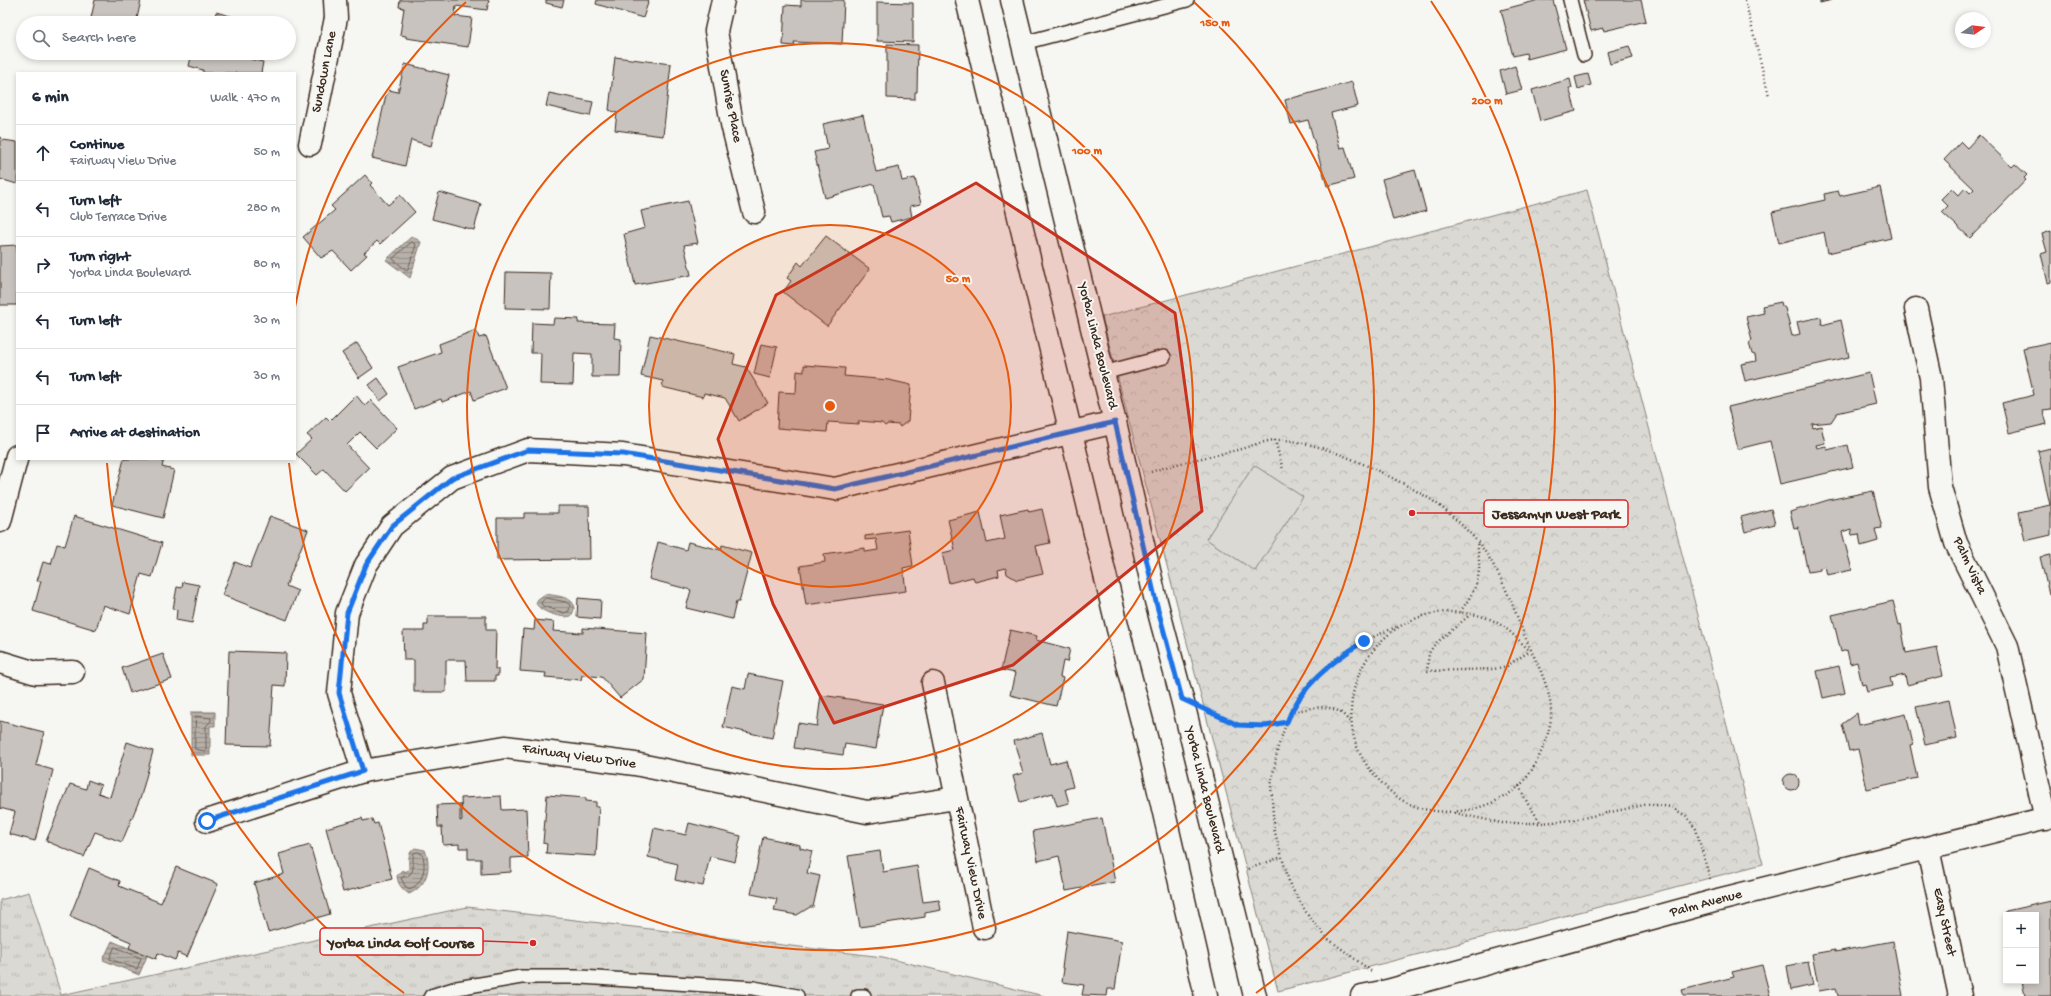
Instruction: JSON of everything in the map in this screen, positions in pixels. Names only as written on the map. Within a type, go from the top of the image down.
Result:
[{"type":"street","name":"Sundown Lane","points":[[310,144],[336,18],[334,0]]},
{"type":"street","name":"Sunrise Place","points":[[723,0],[716,31],[732,124],[754,212]]},
{"type":"street","points":[[967,0],[1071,433],[1151,756],[1206,996]]},
{"type":"street","name":"Yorba Linda Boulevard","points":[[1012,0],[1129,480],[1156,602],[1182,699],[1255,996]]},
{"type":"street","name":"Palm Vista","points":[[1916,309],[1931,378],[1940,487],[1956,543],[2007,646],[2048,818]]},
{"type":"street","points":[[363,771],[339,693],[347,613],[366,565],[392,526],[452,478],[528,450],[623,454],[835,489],[1115,422]]},
{"type":"street","points":[[0,521],[16,460]]},
{"type":"street","points":[[0,662],[36,673],[73,672]]},
{"type":"street","name":"Fairway View Drive","points":[[933,682],[984,928]]},
{"type":"street","name":"Fairway View Drive","points":[[207,821],[363,771],[504,747],[635,764],[867,812],[956,798]]},
{"type":"street","name":"Palm Avenue","points":[[1362,996],[1388,991],[1718,900],[2048,818]]},
{"type":"street","name":"Easy Street","points":[[1928,849],[1960,996]]},
{"type":"lane","points":[[1023,44],[1187,0]]},
{"type":"lane","points":[[1570,0],[1584,55]]},
{"type":"lane","points":[[1103,373],[1164,357]]},
{"type":"lane","points":[[431,996],[457,988],[521,977],[581,977],[754,988],[797,996]]},
{"type":"lane","points":[[858,996],[864,996]]},
{"type":"path","points":[[1745,0],[1769,96]]},
{"type":"path","points":[[1129,480],[1159,469],[1275,440],[1306,444],[1348,457],[1433,501],[1477,541],[1506,588],[1530,651],[1546,680],[1551,717],[1538,761],[1519,786],[1495,802],[1455,813]]},
{"type":"path","points":[[1275,440],[1283,470]]},
{"type":"path","points":[[1460,612],[1475,591],[1480,564],[1477,541]]},
{"type":"path","points":[[1388,991],[1368,967],[1328,938],[1309,917],[1290,886],[1274,829],[1271,786],[1278,747],[1290,713],[1311,682],[1337,658],[1364,641],[1402,624],[1434,613],[1460,612],[1471,614],[1501,625],[1530,651]]},
{"type":"path","points":[[1471,614],[1435,644],[1429,653],[1427,671],[1494,669],[1507,666],[1530,651]]},
{"type":"path","points":[[1402,624],[1378,643],[1361,668],[1353,690],[1351,723],[1356,744],[1367,768],[1392,794],[1410,804],[1429,810],[1455,813],[1502,823],[1541,823],[1574,820],[1627,810],[1649,804],[1671,807],[1686,816],[1696,829],[1718,900]]},
{"type":"path","points":[[1182,699],[1238,725],[1266,726],[1287,722]]},
{"type":"path","points":[[1290,713],[1310,708],[1329,709],[1340,712],[1351,723]]},
{"type":"path","points":[[1519,786],[1528,804],[1541,823]]},
{"type":"path","points":[[1226,875],[1282,857]]},
{"type":"highlighted area","points":[[976,183],[1175,313],[1202,511],[1013,665],[834,723],[773,604],[718,439],[776,295]]},
{"type":"green space","points":[[1587,190],[1763,864],[1278,991],[1102,317]]},
{"type":"green space","points":[[1254,465],[1303,497],[1255,571],[1206,539]]},
{"type":"green space","points":[[29,892],[61,995],[467,907],[883,957],[1044,996],[0,996],[0,900]]},
{"type":"water","points":[[412,236],[421,242],[410,278],[386,260]]},
{"type":"water","points":[[545,594],[562,597],[571,601],[574,605],[574,610],[571,616],[567,617],[552,614],[546,612],[538,606],[536,603],[538,599]]},
{"type":"water","points":[[191,712],[215,712],[215,726],[210,726],[210,755],[191,755]]},
{"type":"water","points":[[415,848],[425,850],[428,870],[424,881],[415,891],[409,894],[398,882],[397,876],[402,870],[405,872],[409,869],[410,854]]},
{"type":"water","points":[[112,941],[147,956],[139,975],[103,960]]},
{"type":"building","points":[[95,0],[141,0],[138,16],[91,16]]},
{"type":"building","points":[[400,0],[489,0],[487,10],[456,6],[455,16],[472,18],[468,47],[406,38],[406,36],[400,35],[404,8],[399,7]]},
{"type":"building","points":[[546,0],[564,0],[562,7],[546,3]]},
{"type":"building","points":[[597,0],[649,0],[643,18],[596,4]]},
{"type":"building","points":[[801,0],[844,0],[842,44],[794,42],[795,46],[783,45],[785,5],[801,6]]},
{"type":"building","points":[[1539,0],[1553,0],[1566,49],[1527,59],[1526,53],[1513,56],[1501,10]]},
{"type":"building","points":[[1583,0],[1641,0],[1646,21],[1604,31],[1603,28],[1591,31]]},
{"type":"building","points":[[1820,0],[1832,0],[1820,3]]},
{"type":"building","points":[[877,2],[913,3],[913,42],[877,41]]},
{"type":"building","points":[[216,12],[230,16],[215,16]]},
{"type":"building","points":[[887,44],[918,45],[917,92],[915,92],[915,99],[887,98]]},
{"type":"building","points":[[1629,46],[1633,58],[1610,64],[1607,52]]},
{"type":"building","points":[[615,57],[671,64],[663,136],[615,130],[617,113],[609,110]]},
{"type":"building","points":[[190,60],[254,60],[263,62],[261,72],[203,72],[203,70],[189,66]]},
{"type":"building","points":[[405,64],[449,75],[431,146],[411,140],[405,166],[372,158],[386,95],[389,90],[398,92]]},
{"type":"building","points":[[1515,66],[1522,90],[1506,94],[1500,71]]},
{"type":"building","points":[[1588,74],[1591,85],[1578,89],[1575,77]]},
{"type":"building","points":[[1570,79],[1572,88],[1569,88],[1576,111],[1540,121],[1532,90]]},
{"type":"building","points":[[1352,82],[1358,106],[1331,113],[1340,148],[1345,147],[1354,179],[1327,186],[1308,120],[1291,124],[1285,100]]},
{"type":"building","points":[[549,93],[593,102],[590,116],[546,106]]},
{"type":"building","points":[[863,115],[876,172],[899,167],[902,181],[915,178],[921,204],[910,206],[912,217],[891,222],[889,216],[882,217],[874,184],[825,198],[814,152],[828,149],[823,124]]},
{"type":"building","points":[[1979,135],[2012,167],[2015,164],[2027,175],[2024,178],[2026,180],[1970,238],[1942,212],[1948,206],[1941,199],[1952,188],[1959,195],[1965,188],[1970,193],[1974,189],[1944,160],[1961,142],[1967,148]]},
{"type":"building","points":[[0,136],[3,140],[16,142],[16,184],[0,179]]},
{"type":"building","points":[[1415,170],[1426,211],[1393,220],[1382,179]]},
{"type":"building","points":[[365,175],[372,183],[370,185],[388,205],[400,195],[415,212],[380,244],[377,241],[364,253],[367,255],[351,270],[333,251],[321,258],[303,237],[335,210],[331,206]]},
{"type":"building","points":[[1880,187],[1891,238],[1828,253],[1824,232],[1779,243],[1772,212],[1825,200],[1824,194],[1838,191],[1840,196]]},
{"type":"building","points":[[439,192],[481,204],[474,230],[432,219]]},
{"type":"building","points":[[688,201],[698,243],[684,245],[691,275],[635,285],[624,234],[645,228],[641,211]]},
{"type":"building","points":[[2051,231],[2051,282],[2048,283],[2041,254],[2047,252],[2042,234]]},
{"type":"building","points":[[826,236],[870,269],[827,326],[783,292],[791,281],[787,278],[798,262],[802,266]]},
{"type":"building","points":[[16,245],[16,305],[0,305],[0,246]]},
{"type":"building","points":[[506,272],[551,273],[550,309],[505,308]]},
{"type":"building","points":[[1781,302],[1782,306],[1785,308],[1792,336],[1800,334],[1797,322],[1821,317],[1822,325],[1841,320],[1849,357],[1745,381],[1741,364],[1756,361],[1755,355],[1752,354],[1749,343],[1752,341],[1746,317],[1764,313],[1762,306]]},
{"type":"building","points":[[554,318],[579,319],[578,323],[615,324],[614,338],[621,339],[620,377],[592,377],[592,354],[574,353],[573,385],[540,384],[541,353],[531,353],[532,323],[553,324]]},
{"type":"building","points":[[476,330],[479,338],[486,336],[506,388],[474,400],[471,391],[442,402],[441,399],[414,409],[398,367],[441,352],[439,344]]},
{"type":"building","points":[[650,335],[735,354],[733,364],[746,367],[768,403],[739,421],[725,398],[704,393],[703,397],[662,387],[663,381],[641,376]]},
{"type":"building","points":[[2051,342],[2051,409],[2043,410],[2047,424],[2009,433],[2002,403],[2034,395],[2023,348]]},
{"type":"building","points":[[357,343],[373,368],[359,378],[342,353]]},
{"type":"building","points":[[761,344],[777,347],[770,378],[754,374]]},
{"type":"building","points":[[804,365],[845,368],[844,376],[889,380],[911,385],[908,421],[900,427],[899,425],[888,424],[885,426],[882,423],[859,421],[859,424],[828,422],[827,432],[777,428],[779,392],[796,393],[797,371],[804,372]]},
{"type":"building","points":[[1869,373],[1876,404],[1837,413],[1831,422],[1812,424],[1813,428],[1821,426],[1825,443],[1816,445],[1817,448],[1826,446],[1827,450],[1848,445],[1853,467],[1780,484],[1770,441],[1738,449],[1728,407]]},
{"type":"building","points":[[378,378],[389,394],[380,401],[369,385]]},
{"type":"building","points":[[356,395],[365,406],[371,400],[397,428],[376,448],[360,432],[347,445],[369,468],[345,491],[324,469],[317,475],[296,454],[312,439],[307,435],[326,417],[330,421]]},
{"type":"building","points":[[2051,448],[2051,535],[2025,541],[2019,512],[2050,505],[2038,451]]},
{"type":"building","points":[[124,460],[164,460],[162,467],[174,470],[163,518],[112,505]]},
{"type":"building","points":[[1873,491],[1882,528],[1875,529],[1878,541],[1861,546],[1859,534],[1852,535],[1851,529],[1842,532],[1852,570],[1827,575],[1825,566],[1820,568],[1820,570],[1808,572],[1798,527],[1794,528],[1790,512],[1828,500]]},
{"type":"building","points":[[558,506],[589,506],[590,559],[497,560],[497,518],[524,518],[524,513],[558,513]]},
{"type":"building","points":[[1028,509],[1029,512],[1042,509],[1050,543],[1036,546],[1043,574],[1017,580],[1007,574],[1006,568],[998,570],[999,576],[975,582],[973,577],[949,583],[942,553],[955,550],[948,520],[980,512],[987,543],[1005,539],[1000,515]]},
{"type":"building","points":[[1771,509],[1775,524],[1745,532],[1741,517]]},
{"type":"building","points":[[74,516],[162,543],[152,577],[141,574],[130,614],[103,605],[96,630],[33,611],[41,581],[37,581],[43,562],[51,564],[57,544],[65,546]]},
{"type":"building","points":[[270,516],[308,530],[286,586],[298,591],[287,620],[222,595],[235,562],[250,568]]},
{"type":"building","points":[[908,530],[913,566],[903,568],[906,591],[806,605],[800,566],[825,562],[824,554],[865,548],[865,552],[878,550],[876,539],[865,540],[865,536]]},
{"type":"building","points":[[658,542],[686,550],[688,542],[721,550],[722,545],[752,553],[739,602],[736,602],[732,619],[686,608],[691,590],[649,579]]},
{"type":"building","points":[[2051,555],[2051,594],[2049,594],[2040,557]]},
{"type":"building","points":[[183,582],[199,585],[192,623],[176,620],[177,610],[173,609],[177,587],[182,588]]},
{"type":"building","points":[[578,598],[601,600],[600,619],[577,617]]},
{"type":"building","points":[[1893,601],[1899,625],[1901,624],[1906,653],[1937,647],[1943,676],[1907,685],[1905,675],[1890,678],[1892,686],[1867,692],[1865,684],[1862,685],[1857,662],[1850,664],[1847,650],[1841,652],[1832,615]]},
{"type":"building","points":[[428,616],[486,616],[486,630],[496,630],[495,669],[498,669],[498,676],[495,676],[495,681],[467,681],[466,660],[446,660],[446,692],[414,692],[414,660],[404,660],[403,631],[424,631],[424,625],[428,625]]},
{"type":"building","points":[[535,620],[554,622],[553,631],[583,633],[583,628],[647,633],[644,679],[620,698],[602,677],[582,675],[581,680],[545,677],[546,673],[520,671],[523,629],[534,630]]},
{"type":"building","points":[[1010,630],[1037,636],[1036,640],[1070,649],[1067,662],[1063,661],[1060,677],[1063,678],[1056,706],[1010,695],[1015,673],[1001,670]]},
{"type":"building","points":[[229,651],[286,653],[285,686],[274,685],[270,746],[226,745]]},
{"type":"building","points":[[163,654],[172,679],[130,693],[122,668]]},
{"type":"building","points":[[1839,666],[1845,693],[1823,698],[1817,671]]},
{"type":"building","points":[[748,674],[783,681],[772,738],[723,727],[732,686],[745,689]]},
{"type":"building","points":[[821,695],[883,704],[876,749],[845,744],[843,755],[794,748],[798,723],[817,726]]},
{"type":"building","points":[[1949,700],[1957,738],[1925,745],[1916,707]]},
{"type":"building","points":[[1857,713],[1859,725],[1906,714],[1913,744],[1910,745],[1917,778],[1867,789],[1858,749],[1849,751],[1842,724]]},
{"type":"building","points":[[0,721],[44,732],[36,765],[53,770],[35,841],[9,834],[15,812],[0,808]]},
{"type":"building","points":[[1042,733],[1050,764],[1066,760],[1073,787],[1065,789],[1069,803],[1057,806],[1053,793],[1020,802],[1013,776],[1023,773],[1014,741]]},
{"type":"building","points":[[127,742],[153,751],[141,796],[122,842],[95,832],[84,857],[46,841],[70,784],[86,789],[88,780],[101,785],[98,793],[110,797]]},
{"type":"building","points":[[1788,774],[1794,774],[1799,779],[1797,788],[1794,790],[1788,790],[1783,785],[1783,779]]},
{"type":"building","points":[[547,795],[586,798],[586,801],[596,802],[596,807],[599,807],[596,856],[546,853],[547,844],[543,843]]},
{"type":"building","points":[[501,796],[502,810],[526,809],[528,857],[511,858],[511,872],[481,874],[481,859],[468,859],[468,848],[459,848],[459,844],[443,845],[442,827],[438,827],[437,805],[460,804],[460,821],[462,820],[461,798]]},
{"type":"building","points":[[362,818],[363,821],[372,819],[374,824],[378,823],[392,879],[343,892],[326,828]]},
{"type":"building","points":[[1102,818],[1115,882],[1066,891],[1059,856],[1038,861],[1033,831]]},
{"type":"building","points":[[689,823],[741,836],[735,862],[710,856],[703,886],[675,880],[678,864],[648,857],[654,828],[686,835]]},
{"type":"building","points":[[763,837],[800,845],[800,848],[812,851],[807,873],[820,876],[813,907],[810,907],[797,915],[774,911],[777,899],[751,894]]},
{"type":"building","points":[[310,845],[330,914],[268,932],[254,883],[284,874],[279,854]]},
{"type":"building","points":[[880,851],[883,872],[917,866],[923,902],[939,900],[941,910],[925,913],[925,917],[860,927],[848,856]]},
{"type":"building","points":[[176,867],[218,884],[187,957],[178,953],[175,960],[158,953],[156,959],[129,948],[131,942],[70,916],[89,868],[120,881],[119,886],[161,903]]},
{"type":"building","points":[[2051,901],[2051,996],[2025,996],[2023,984],[2039,984],[2039,912],[2006,911]]},
{"type":"building","points":[[1067,931],[1122,941],[1115,989],[1108,989],[1107,996],[1082,995],[1084,985],[1062,982],[1064,969],[1062,968]]},
{"type":"building","points":[[1893,941],[1903,996],[1838,996],[1836,988],[1819,991],[1812,954],[1835,950],[1835,952]]},
{"type":"building","points":[[1808,962],[1813,985],[1791,990],[1787,966]]},
{"type":"building","points":[[1762,965],[1770,996],[1684,996],[1682,990],[1734,977],[1732,972]]},
{"type":"place","name":"Jessamyn West Park","points":[[1412,513]]},
{"type":"place","name":"Yorba Linda Golf Course","points":[[533,943]]},
{"type":"route","points":[[207,821],[363,771],[339,693],[347,613],[366,565],[392,526],[452,478],[528,450],[623,454],[835,489],[1115,422],[1156,602],[1182,699],[1238,725],[1266,726],[1287,722],[1290,713],[1311,682],[1337,658],[1364,641]]}]
